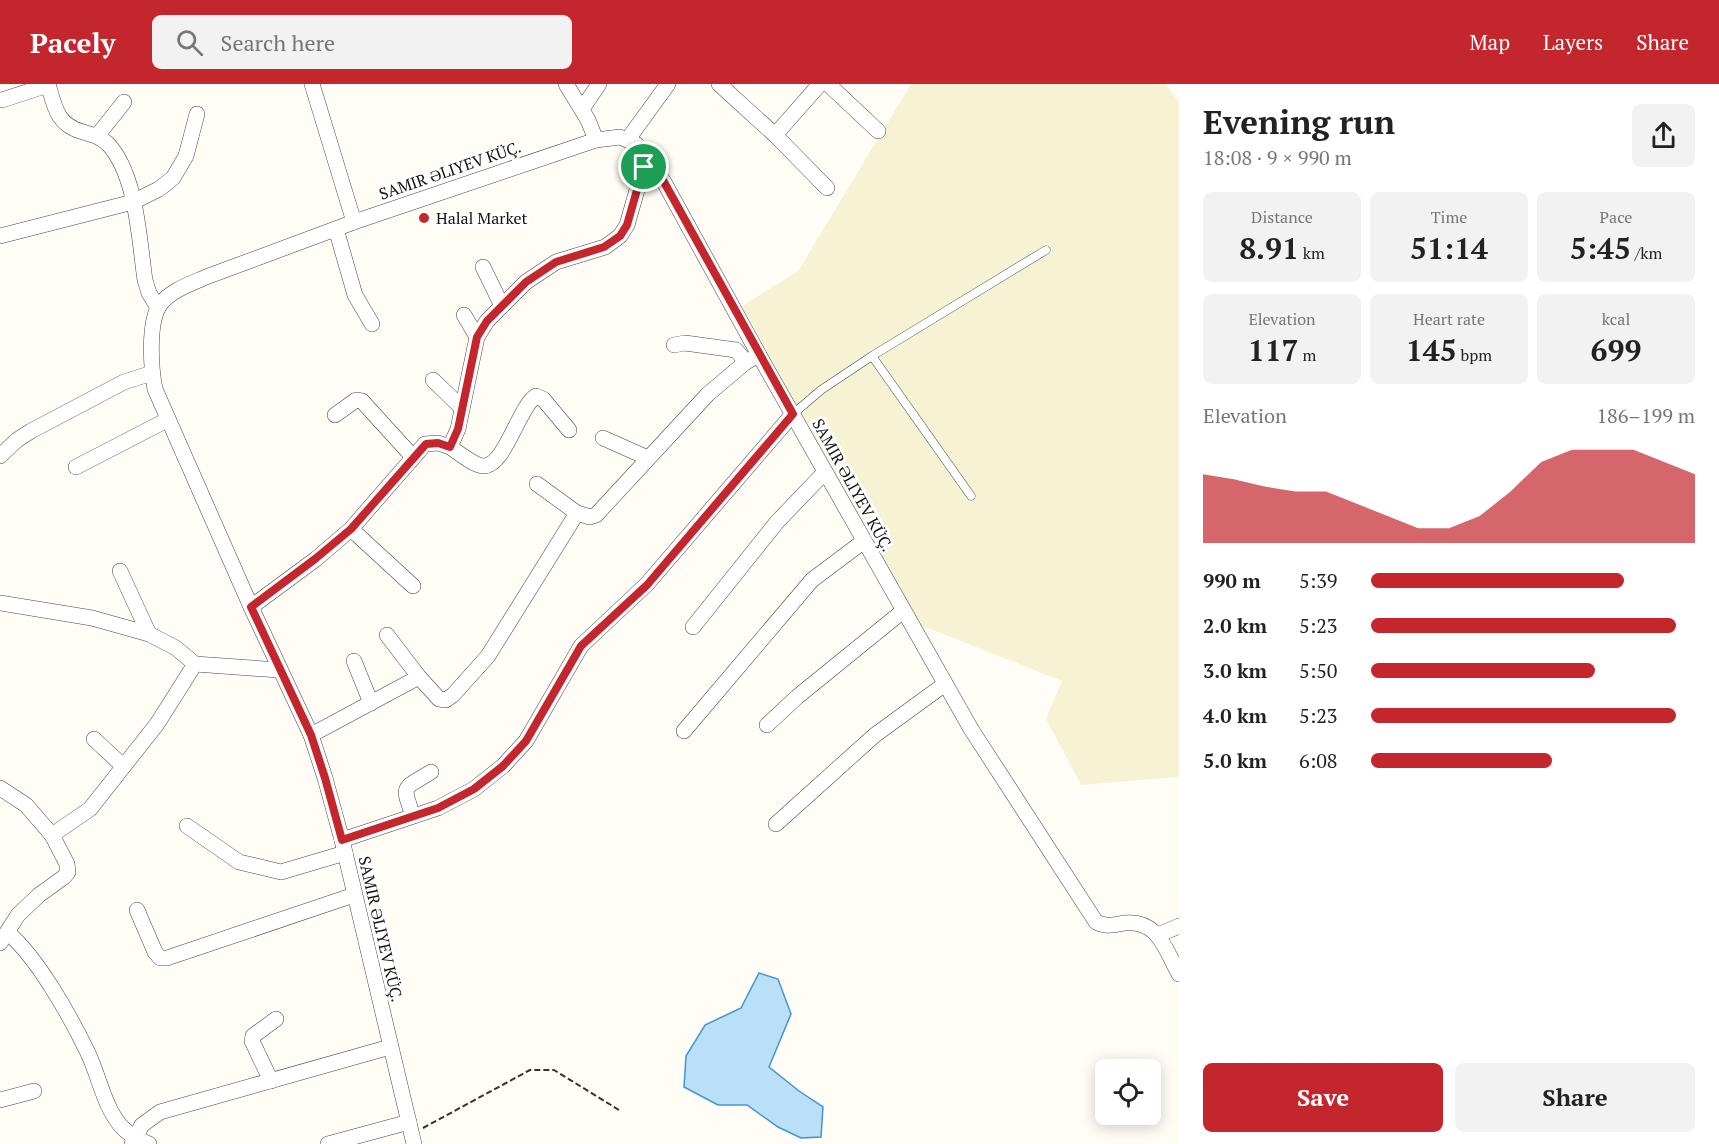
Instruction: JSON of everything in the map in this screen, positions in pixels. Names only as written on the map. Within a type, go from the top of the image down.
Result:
[{"type":"street","points":[[312,84],[354,222]]},
{"type":"street","points":[[566,84],[582,109],[596,140]]},
{"type":"street","points":[[582,109],[599,84]]},
{"type":"street","points":[[628,139],[668,84]]},
{"type":"street","points":[[719,84],[775,135],[827,188]]},
{"type":"street","points":[[775,135],[820,84]]},
{"type":"street","points":[[828,84],[878,131]]},
{"type":"street","points":[[2,100],[48,85],[57,113],[65,125],[74,130],[97,136],[106,142],[116,154],[133,202],[145,280],[149,293],[158,308]]},
{"type":"street","points":[[97,136],[124,102]]},
{"type":"street","points":[[0,236],[133,202],[159,189],[173,178],[186,156],[197,114]]},
{"type":"street","name":"SAMIR ƏLIYEV KÜÇ.","points":[[411,1133],[325,778],[311,735],[279,670],[167,420],[155,389],[152,373],[152,336],[158,308],[174,293],[206,276],[354,222],[596,140],[620,137],[636,144],[670,192],[753,358],[793,414],[976,736],[1096,922],[1103,926],[1141,923],[1150,926],[1158,935]]},
{"type":"street","points":[[450,447],[458,429],[477,337],[487,321],[526,282],[556,262],[604,247],[620,236],[627,225],[644,167],[650,161]]},
{"type":"street","points":[[336,229],[355,295],[372,324]]},
{"type":"street","points":[[483,267],[502,306]]},
{"type":"street","points":[[464,315],[477,337]]},
{"type":"street","points":[[537,484],[577,513],[590,517],[596,515],[708,394],[753,358],[736,350],[685,343],[674,345]]},
{"type":"street","points":[[0,456],[31,431],[124,382],[152,373]]},
{"type":"street","points":[[433,380],[462,408]]},
{"type":"street","points":[[251,607],[351,529],[426,444],[430,442],[450,447],[481,466],[488,465],[498,457],[508,443],[529,400],[536,396],[543,399],[569,430]]},
{"type":"street","points":[[335,415],[356,400],[362,400],[413,457]]},
{"type":"street","points":[[187,826],[239,862],[281,872],[413,816],[438,808],[474,789],[503,766],[526,741],[581,646],[647,585],[793,414]]},
{"type":"street","points":[[76,467],[167,420]]},
{"type":"street","points":[[603,438],[648,458]]},
{"type":"street","points":[[693,627],[777,522],[825,472]]},
{"type":"street","points":[[387,635],[419,677],[440,699],[446,700],[488,656],[577,513]]},
{"type":"street","points":[[351,529],[413,585]]},
{"type":"street","points":[[684,731],[812,580],[864,541]]},
{"type":"street","points":[[120,571],[148,634]]},
{"type":"street","points":[[0,603],[92,618],[148,634],[176,648],[195,664],[279,670]]},
{"type":"street","points":[[766,725],[903,611]]},
{"type":"street","points":[[354,661],[371,703]]},
{"type":"street","points":[[52,836],[90,809],[157,724],[195,664]]},
{"type":"street","points":[[311,735],[419,677]]},
{"type":"street","points":[[776,824],[875,735],[945,684]]},
{"type":"street","points":[[94,739],[123,766]]},
{"type":"street","points":[[413,816],[405,792],[407,787],[430,772]]},
{"type":"street","points":[[0,788],[26,805],[52,836],[67,864],[68,872],[18,915],[4,938],[28,952],[74,1024],[121,1126],[139,1142]]},
{"type":"street","points":[[137,910],[155,952],[160,958],[167,958],[354,895]]},
{"type":"street","points":[[1179,926],[1158,935],[1179,974]]},
{"type":"street","points":[[271,1081],[252,1041],[253,1036],[276,1019]]},
{"type":"street","points":[[139,1142],[142,1125],[160,1112],[390,1047]]},
{"type":"street","points":[[0,1100],[34,1090]]},
{"type":"street","points":[[328,1144],[411,1133]]},
{"type":"lane","points":[[793,414],[822,390],[872,356],[1046,250]]},
{"type":"lane","points":[[872,356],[971,496]]},
{"type":"path","points":[[411,1133],[434,1123],[530,1070],[554,1070],[619,1110]]},
{"type":"shaded area","points":[[911,84],[1165,84],[1179,102],[1179,777],[1081,785],[1046,719],[1062,681],[918,624],[742,306],[798,271]]},
{"type":"water","points":[[759,973],[778,979],[791,1014],[769,1067],[823,1107],[821,1137],[801,1138],[778,1127],[747,1105],[718,1105],[684,1087],[686,1056],[705,1025],[741,1008]]},
{"type":"place","name":"Halal Market","points":[[424,218]]},
{"type":"route","points":[[650,161],[664,182],[793,414],[647,585],[581,646],[526,741],[503,766],[474,789],[438,808],[342,840],[311,735],[251,607],[351,529],[426,444],[438,443],[450,447],[458,429],[477,337],[487,321],[526,282],[556,262],[604,247],[620,236],[627,225],[644,167],[650,161]]}]
